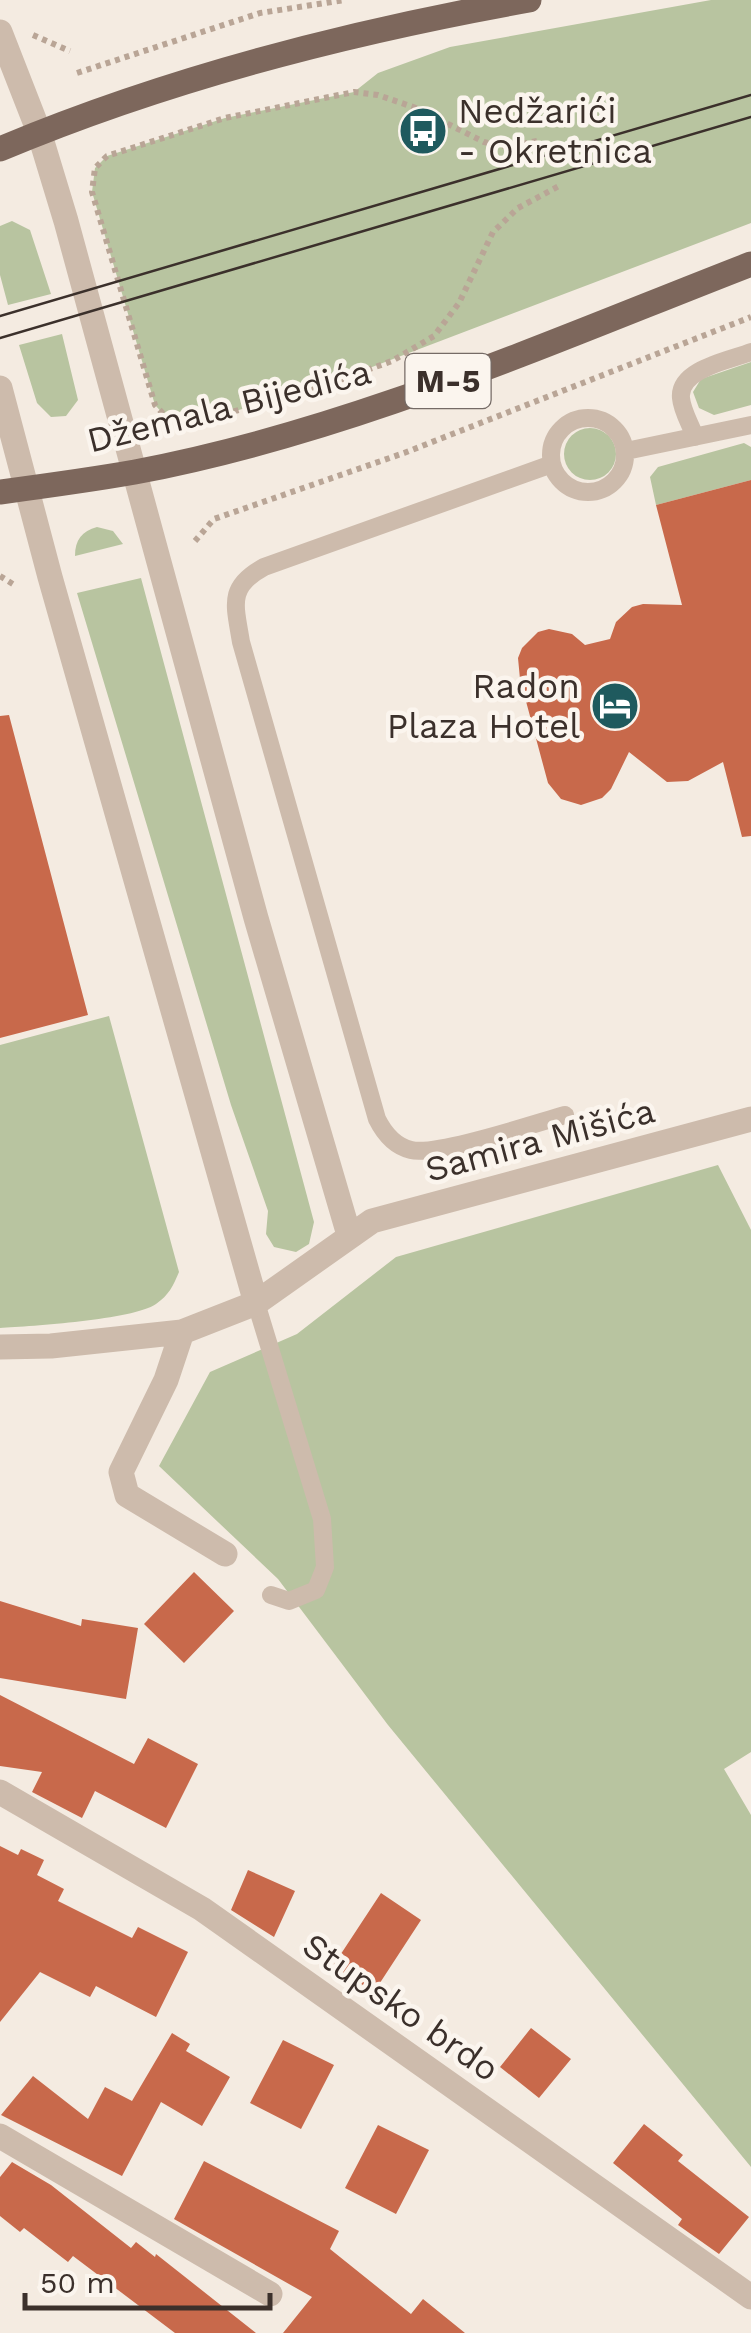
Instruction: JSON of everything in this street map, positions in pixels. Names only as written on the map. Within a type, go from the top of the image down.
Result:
[{"type":"main road","points":[[0,149],[40,132],[307,46],[529,0]]},
{"type":"main road","name":"Džemala Bijedića","points":[[0,492],[136,472],[365,410],[751,264]]},
{"type":"street","points":[[0,32],[40,132],[256,918],[349,1235]]},
{"type":"street","points":[[0,388],[256,1303]]},
{"type":"street","name":"Samira Mišića","points":[[0,1347],[51,1346],[182,1332],[256,1303],[372,1221],[751,1119]]},
{"type":"street","points":[[182,1332],[166,1380],[121,1472],[122,1484],[127,1495],[225,1554]]},
{"type":"street","name":"Stupsko brdo","points":[[0,1792],[202,1910],[751,2297]]},
{"type":"street","points":[[0,2136],[270,2294]]},
{"type":"lane","points":[[695,437],[680,396],[682,387],[698,372],[751,352]]},
{"type":"lane","points":[[588,417],[609,423],[617,430],[626,451],[626,461],[617,479],[610,486],[590,492],[570,488],[552,464],[551,453],[558,432],[566,424],[588,417]]},
{"type":"lane","points":[[626,451],[751,425]]},
{"type":"lane","points":[[552,464],[264,567],[247,576],[238,588],[234,604],[240,642],[383,1131],[402,1147],[432,1151],[564,1116]]},
{"type":"lane","points":[[256,1303],[322,1519],[326,1554],[316,1590],[289,1601],[271,1595]]},
{"type":"path","points":[[76,72],[260,12],[345,0]]},
{"type":"path","points":[[33,36],[70,51]]},
{"type":"path","points":[[537,140],[508,147],[484,142],[416,108],[354,92],[225,118],[107,156],[95,168],[92,192],[154,405],[168,419],[191,423],[309,390],[392,361],[434,336],[459,303],[493,232],[518,208],[558,186]]},
{"type":"path","points":[[195,542],[214,519],[404,453],[751,317]]},
{"type":"path","points":[[0,576],[16,586]]},
{"type":"green space","points":[[711,0],[751,0],[751,223],[309,391],[191,423],[168,419],[155,405],[92,192],[95,168],[107,156],[225,118],[354,92],[378,73],[450,47]]},
{"type":"green space","points":[[12,221],[30,230],[51,294],[8,305],[0,275],[0,226]]},
{"type":"green space","points":[[62,334],[78,400],[66,416],[51,417],[37,403],[19,345]]},
{"type":"green space","points":[[751,362],[751,405],[714,415],[699,408],[693,392],[701,379]]},
{"type":"green space","points":[[590,428],[608,436],[616,454],[608,472],[590,480],[572,472],[564,454],[572,436]]},
{"type":"green space","points":[[744,443],[751,447],[751,480],[656,505],[650,477],[658,467]]},
{"type":"green space","points":[[97,527],[113,531],[123,544],[75,556],[80,537]]},
{"type":"green space","points":[[141,578],[314,1222],[309,1244],[296,1252],[274,1247],[266,1234],[268,1211],[231,1105],[77,593]]},
{"type":"green space","points":[[109,1016],[179,1272],[164,1297],[144,1310],[81,1321],[0,1328],[0,1045]]},
{"type":"green space","points":[[718,1165],[751,1230],[751,1752],[724,1769],[751,1815],[751,2167],[388,1725],[278,1579],[159,1466],[210,1372],[297,1334],[396,1257]]},
{"type":"building","points":[[751,480],[751,836],[742,837],[723,762],[688,781],[667,782],[629,752],[611,789],[602,798],[581,805],[561,799],[548,783],[520,679],[518,658],[522,648],[538,632],[549,629],[572,634],[585,645],[610,639],[616,622],[632,607],[682,605],[656,505]]},
{"type":"building","points":[[9,715],[88,1015],[0,1038],[0,716]]},
{"type":"building","points":[[194,1572],[234,1611],[184,1663],[144,1624]]},
{"type":"building","points":[[0,1601],[81,1626],[82,1619],[138,1628],[126,1699],[0,1678]]},
{"type":"building","points":[[0,1695],[134,1764],[148,1738],[198,1764],[166,1828],[95,1791],[82,1818],[32,1792],[42,1772],[0,1766]]},
{"type":"building","points":[[0,1846],[18,1855],[21,1849],[44,1860],[37,1875],[64,1889],[58,1901],[132,1938],[138,1927],[188,1952],[156,2017],[96,1986],[90,1997],[40,1972],[0,2022]]},
{"type":"building","points":[[248,1870],[295,1891],[274,1937],[231,1910]]},
{"type":"building","points":[[381,1893],[421,1920],[374,1992],[333,1966]]},
{"type":"building","points":[[531,2028],[571,2059],[539,2098],[500,2067]]},
{"type":"building","points":[[172,2033],[190,2044],[186,2051],[230,2077],[202,2126],[161,2102],[122,2176],[1,2115],[33,2076],[88,2119],[105,2087],[132,2101]]},
{"type":"building","points":[[283,2040],[334,2065],[301,2129],[250,2103]]},
{"type":"building","points":[[644,2124],[683,2155],[678,2161],[749,2217],[719,2254],[678,2225],[682,2219],[613,2163]]},
{"type":"building","points":[[378,2125],[429,2150],[396,2214],[345,2188]]},
{"type":"building","points":[[204,2161],[339,2231],[330,2249],[411,2314],[423,2299],[465,2333],[283,2333],[312,2297],[174,2219]]},
{"type":"building","points":[[12,2162],[51,2185],[131,2248],[136,2242],[155,2257],[156,2254],[256,2333],[175,2333],[73,2256],[68,2262],[24,2228],[20,2232],[0,2216],[0,2177]]},
{"type":"tram line","points":[[0,316],[751,95]]},
{"type":"tram line","points":[[0,338],[751,117]]},
{"type":"place","name":"Nedžarići - Okretnica","points":[[423,131]]},
{"type":"place","name":"Radon Plaza Hotel","points":[[615,706]]}]
